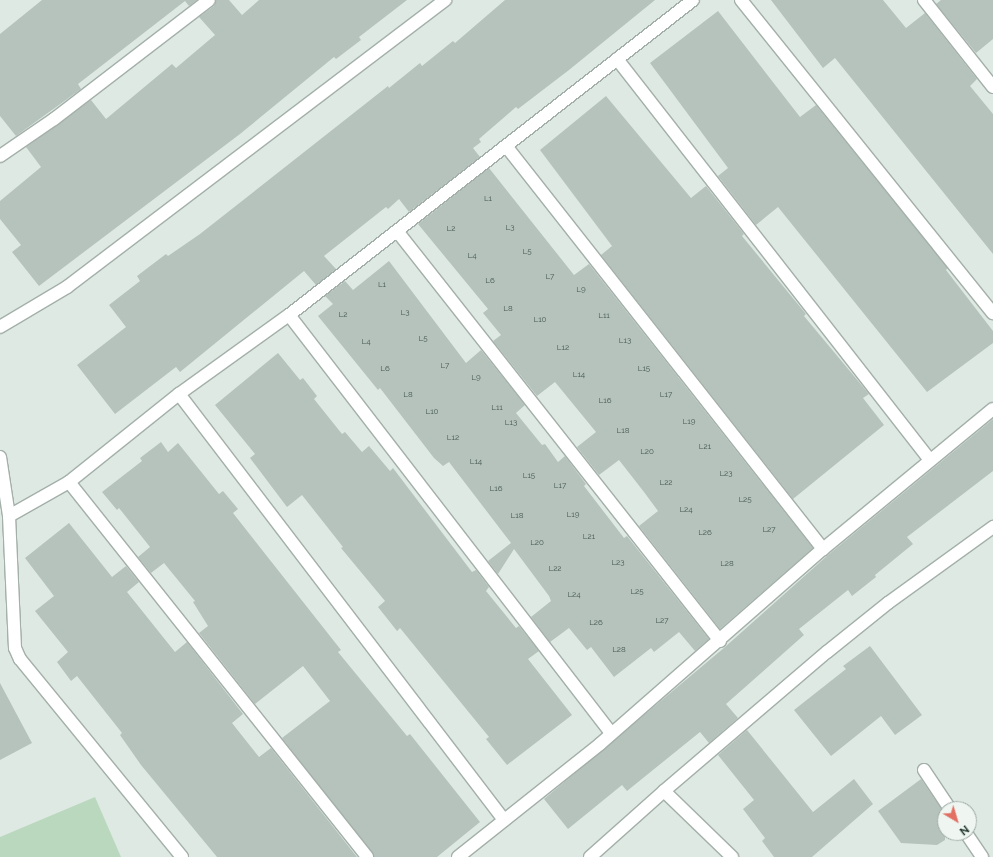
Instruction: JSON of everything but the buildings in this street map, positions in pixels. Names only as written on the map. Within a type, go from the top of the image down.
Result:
[{"type":"street","points":[[0,156],[54,119],[209,0]]},
{"type":"street","points":[[0,327],[67,287],[445,0]]},
{"type":"street","points":[[9,516],[69,482],[179,394],[289,315],[693,0]]},
{"type":"street","points":[[740,0],[993,313]]},
{"type":"street","points":[[924,0],[993,86]]},
{"type":"street","points":[[617,59],[930,460]]},
{"type":"street","points":[[506,146],[823,549]]},
{"type":"street","points":[[397,231],[720,641]]},
{"type":"street","points":[[289,315],[611,733]]},
{"type":"street","points":[[179,394],[504,820]]},
{"type":"street","points":[[458,857],[611,733],[720,641],[823,549],[993,409]]},
{"type":"street","points":[[0,457],[9,516],[15,648],[20,659],[182,857]]},
{"type":"street","points":[[69,482],[367,857]]},
{"type":"street","points":[[590,857],[664,791],[834,647],[888,603],[993,527]]},
{"type":"street","points":[[924,770],[945,801]]},
{"type":"street","points":[[664,791],[732,857]]},
{"type":"street","points":[[971,841],[982,857]]},
{"type":"green space","points":[[95,797],[121,857],[0,857],[0,837]]}]
